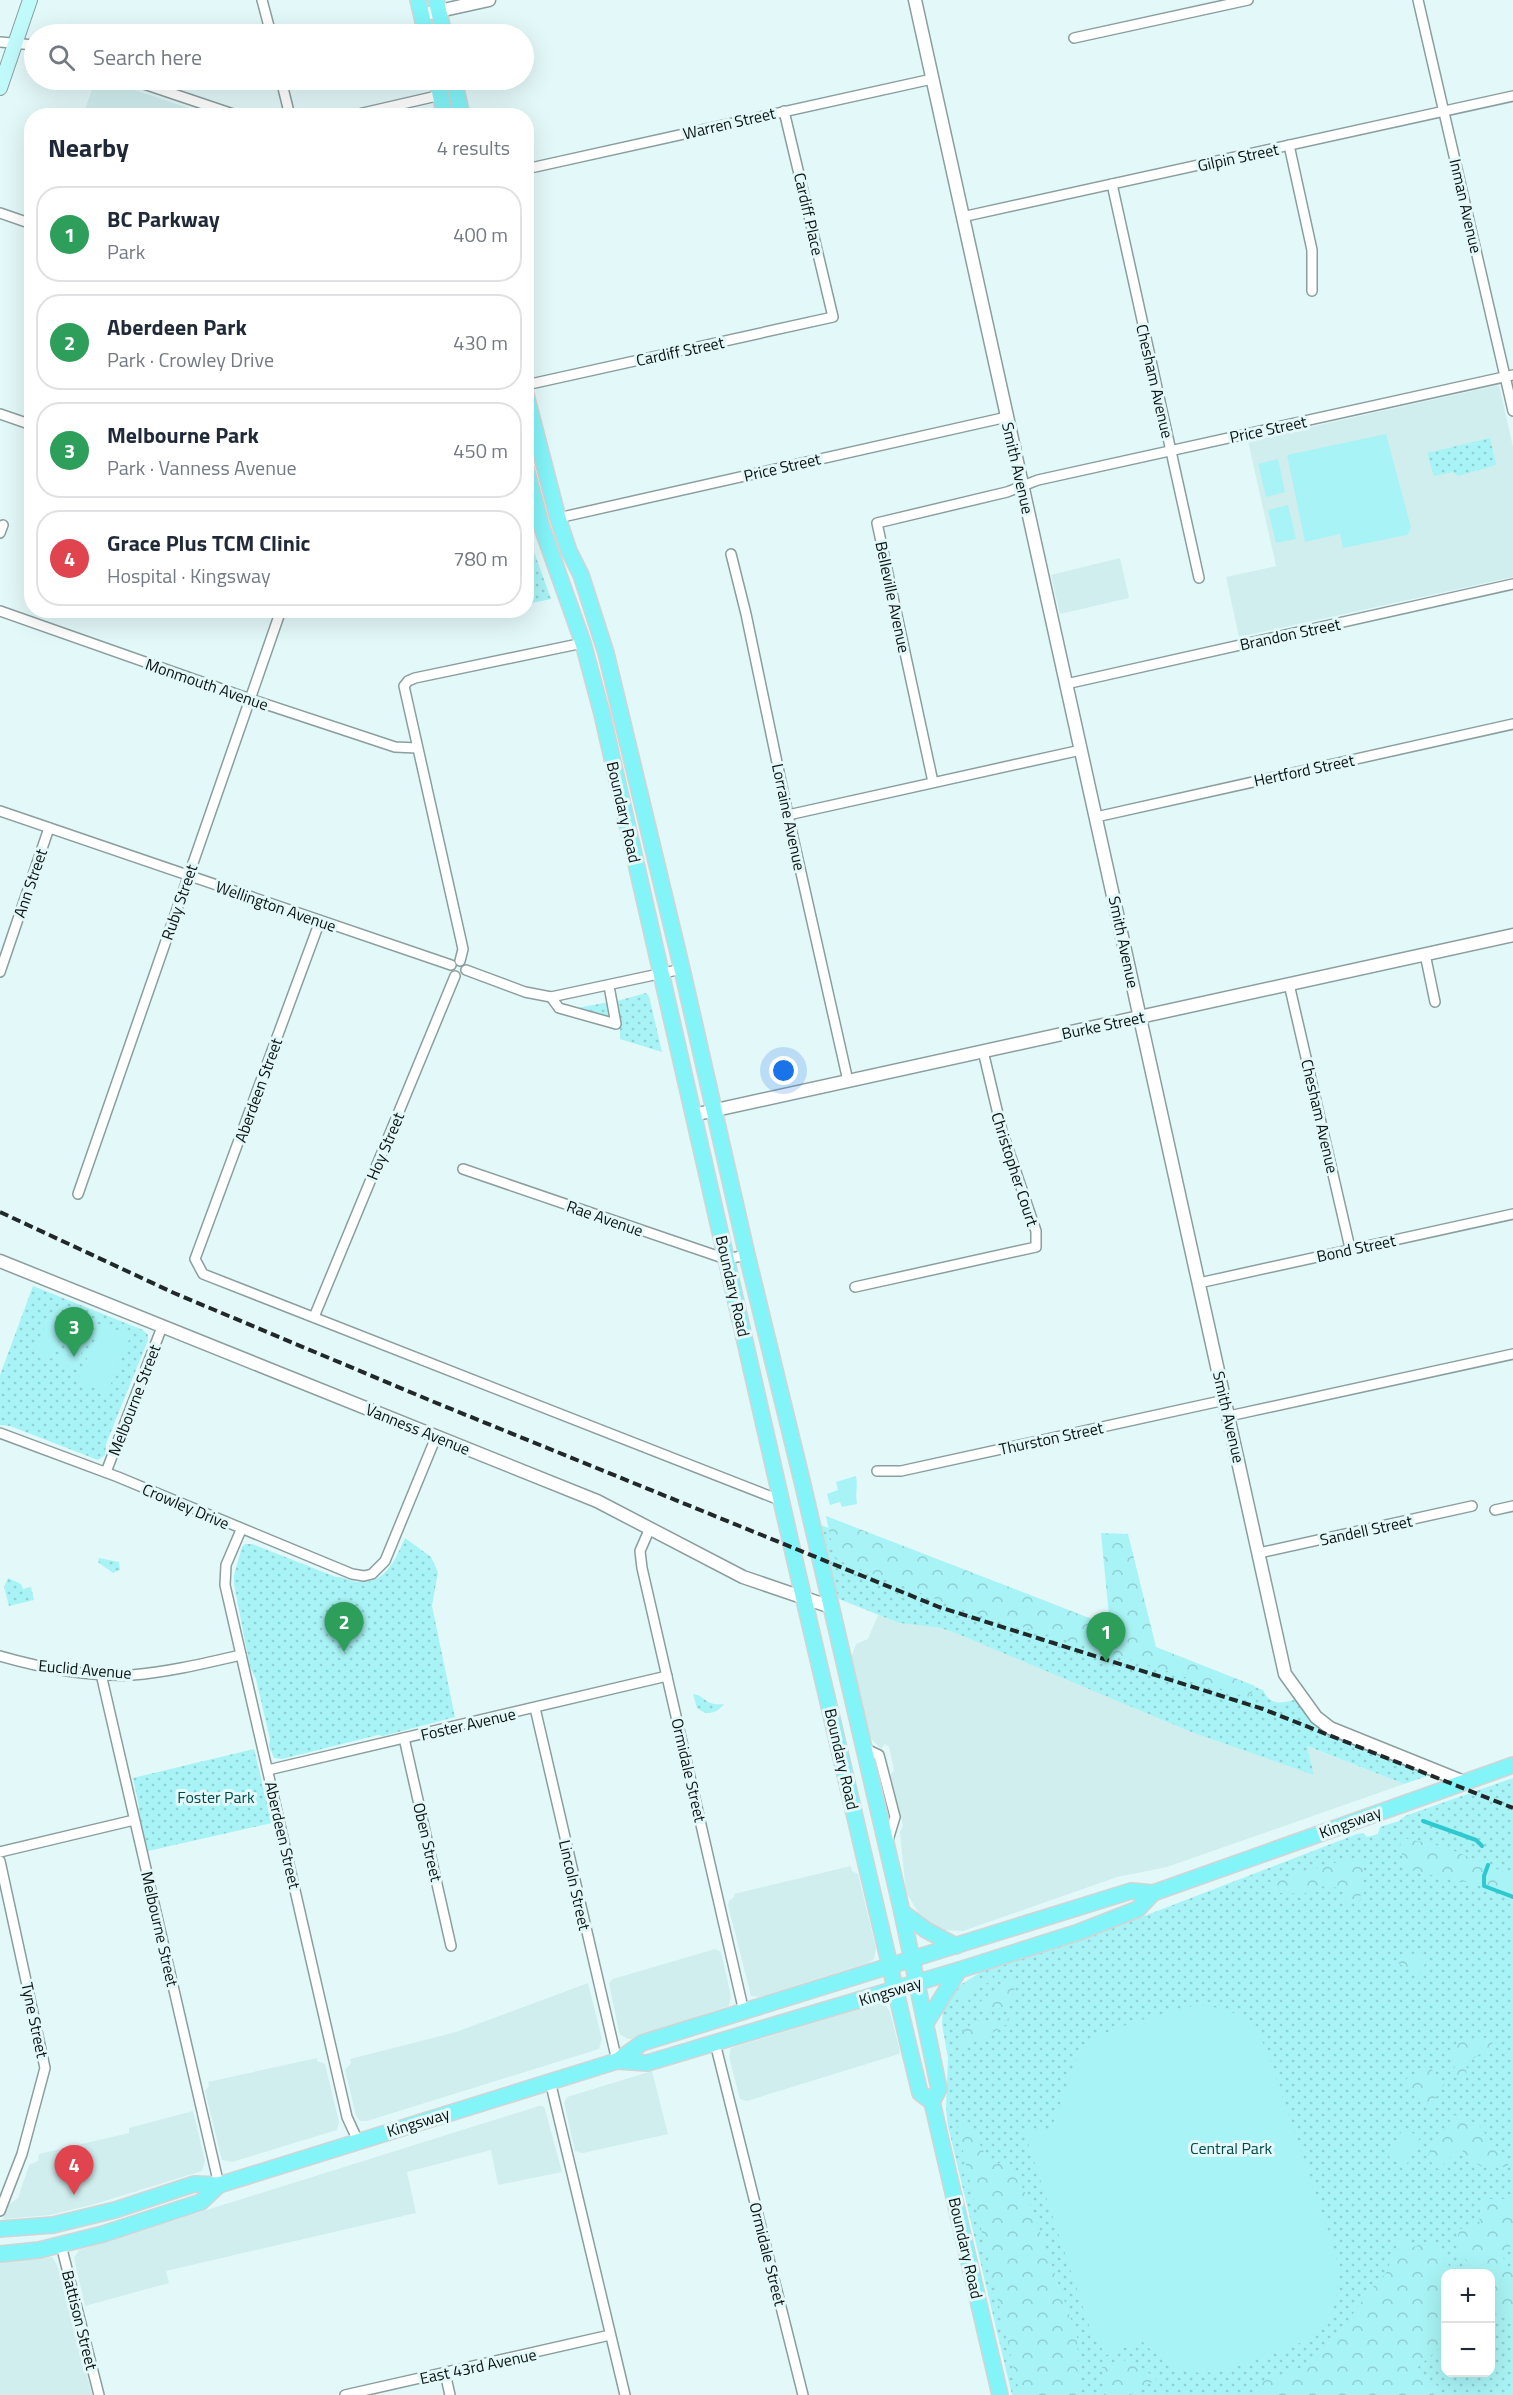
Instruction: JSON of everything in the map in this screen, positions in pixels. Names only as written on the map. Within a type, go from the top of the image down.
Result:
[{"type":"main road","points":[[0,88],[30,0]]},
{"type":"main road","points":[[438,6],[442,24]]},
{"type":"main road","points":[[420,8],[424,24]]},
{"type":"main road","points":[[440,90],[443,108]]},
{"type":"main road","points":[[456,90],[460,108]]},
{"type":"main road","name":"Boundary Road","points":[[534,426],[558,518],[569,551],[581,575],[606,653],[682,969],[902,1912],[939,2089],[932,2102]]},
{"type":"main road","points":[[534,504],[544,508],[554,530],[569,551]]},
{"type":"main road","name":"Boundary Road","points":[[534,513],[583,643],[602,714],[660,974],[920,2093],[932,2102],[1000,2395]]},
{"type":"main road","name":"Kingsway","points":[[0,2229],[53,2225],[115,2210],[194,2184],[219,2185],[617,2061],[642,2043],[891,1965],[1131,1891],[1153,1893],[1513,1765]]},
{"type":"main road","name":"Kingsway","points":[[617,2061],[647,2063],[959,1970],[1079,1932],[1138,1909],[1153,1893]]},
{"type":"main road","points":[[902,1912],[926,1930],[956,1946]]},
{"type":"main road","points":[[926,2023],[959,1970]]},
{"type":"main road","name":"Kingsway","points":[[0,2254],[61,2245],[103,2234],[201,2202],[219,2185]]},
{"type":"street","points":[[262,0],[268,24]]},
{"type":"street","points":[[420,8],[489,0]]},
{"type":"street","name":"Smith Avenue","points":[[915,0],[1285,1674],[1316,1717],[1330,1728],[1464,1782]]},
{"type":"street","points":[[1074,38],[1248,0]]},
{"type":"street","name":"Inman Avenue","points":[[1418,0],[1509,376],[1513,411]]},
{"type":"street","points":[[0,42],[24,44]]},
{"type":"street","name":"Warren Street","points":[[534,167],[932,79]]},
{"type":"street","points":[[162,90],[215,108]]},
{"type":"street","points":[[284,90],[288,108]]},
{"type":"street","points":[[385,108],[441,95]]},
{"type":"street","name":"Gilpin Street","points":[[962,217],[1513,96]]},
{"type":"street","name":"Cardiff Place","points":[[784,111],[833,317]]},
{"type":"street","points":[[1288,145],[1312,250],[1312,291]]},
{"type":"street","name":"Chesham Avenue","points":[[1112,184],[1199,578]]},
{"type":"street","points":[[0,213],[24,221]]},
{"type":"street","name":"Cardiff Street","points":[[534,383],[833,317]]},
{"type":"street","name":"Price Street","points":[[1023,485],[1509,376]]},
{"type":"street","points":[[0,414],[24,422]]},
{"type":"street","name":"Price Street","points":[[558,518],[1007,417]]},
{"type":"street","name":"Belleville Avenue","points":[[933,782],[877,523],[1007,492],[1023,485]]},
{"type":"street","name":"Lorraine Avenue","points":[[730,554],[746,614],[788,815],[848,1081]]},
{"type":"street","name":"Brandon Street","points":[[1066,684],[1513,584]]},
{"type":"street","name":"Monmouth Avenue","points":[[0,611],[250,699],[395,747],[417,748]]},
{"type":"street","name":"Ruby Street","points":[[78,1194],[278,618]]},
{"type":"street","points":[[460,961],[463,949],[404,691],[405,683],[583,643]]},
{"type":"street","name":"Hertford Street","points":[[1096,817],[1513,724]]},
{"type":"street","points":[[788,815],[1081,750]]},
{"type":"street","name":"Wellington Avenue","points":[[0,811],[451,965]]},
{"type":"street","name":"Ann Street","points":[[0,972],[49,828]]},
{"type":"street","name":"Aberdeen Street","points":[[314,1317],[203,1274],[195,1259],[320,921]]},
{"type":"street","name":"Burke Street","points":[[693,1115],[1513,934]]},
{"type":"street","points":[[1425,954],[1435,1002]]},
{"type":"street","points":[[460,961],[466,970],[525,992],[551,997],[682,969]]},
{"type":"street","points":[[460,961],[451,965],[451,972],[455,976],[460,976],[466,970]]},
{"type":"street","name":"Hoy Street","points":[[314,1317],[455,976]]},
{"type":"street","name":"Chesham Avenue","points":[[1289,984],[1350,1248]]},
{"type":"street","points":[[551,997],[559,1008],[616,1024],[609,986]]},
{"type":"street","name":"Christopher Court","points":[[855,1287],[1036,1247],[1036,1231],[999,1120],[983,1051]]},
{"type":"street","name":"Rae Avenue","points":[[463,1169],[726,1259],[747,1255]]},
{"type":"street","name":"Bond Street","points":[[1199,1283],[1513,1214]]},
{"type":"street","name":"Vanness Avenue","points":[[0,1261],[607,1506],[743,1577],[831,1607]]},
{"type":"street","points":[[314,1317],[782,1501]]},
{"type":"street","name":"Melbourne Street","points":[[106,1472],[162,1327]]},
{"type":"street","points":[[1229,1416],[1513,1354]]},
{"type":"street","name":"Thurston Street","points":[[877,1471],[901,1471],[1225,1400]]},
{"type":"street","name":"Crowley Drive","points":[[0,1432],[106,1472],[241,1530],[352,1574],[364,1576],[379,1569],[391,1549],[436,1437]]},
{"type":"street","name":"Sandell Street","points":[[1259,1553],[1472,1506]]},
{"type":"street","points":[[1495,1510],[1513,1506]]},
{"type":"street","name":"Ormidale Street","points":[[650,1528],[640,1558],[744,2012]]},
{"type":"street","name":"Aberdeen Street","points":[[241,1530],[226,1565],[225,1576],[347,2117],[358,2141]]},
{"type":"street","name":"Euclid Avenue","points":[[0,1656],[58,1670],[131,1675],[241,1655]]},
{"type":"street","name":"Melbourne Street","points":[[101,1674],[219,2185]]},
{"type":"street","name":"Foster Avenue","points":[[268,1770],[667,1676]]},
{"type":"street","name":"Lincoln Street","points":[[535,1708],[617,2061]]},
{"type":"street","name":"Oben Street","points":[[404,1738],[451,1946]]},
{"type":"street","points":[[0,1852],[134,1820]]},
{"type":"street","name":"Tyne Street","points":[[0,1861],[45,2068],[22,2154],[0,2211]]},
{"type":"street","name":"Ormidale Street","points":[[716,2043],[803,2395]]},
{"type":"street","points":[[550,2081],[625,2395]]},
{"type":"street","name":"Battison Street","points":[[61,2245],[99,2395]]},
{"type":"street","name":"East 43rd Avenue","points":[[345,2395],[610,2335]]},
{"type":"street","points":[[445,2373],[450,2395]]},
{"type":"shaded area","points":[[92,90],[135,90],[188,108],[86,108]]},
{"type":"shaded area","points":[[1499,385],[1513,447],[1513,577],[1239,637],[1226,577],[1276,566],[1248,441]]},
{"type":"shaded area","points":[[1120,558],[1129,598],[1060,614],[1051,575]]},
{"type":"shaded area","points":[[878,1615],[899,1623],[941,1628],[958,1634],[1313,1774],[1306,1746],[1404,1784],[1167,1867],[1117,1877],[963,1931],[942,1930],[922,1919],[906,1892],[900,1833],[903,1825],[890,1776],[894,1770],[889,1747],[885,1744],[881,1749],[869,1737],[851,1658],[856,1644],[868,1639]]},
{"type":"shaded area","points":[[851,1866],[852,1871],[858,1874],[876,1948],[874,1959],[868,1963],[760,1997],[751,1996],[728,1905],[734,1894]]},
{"type":"shaded area","points":[[715,1949],[721,1952],[731,1996],[729,2006],[632,2039],[621,2035],[609,1983],[613,1979]]},
{"type":"shaded area","points":[[588,1983],[602,2039],[599,2049],[367,2121],[360,2121],[356,2116],[345,2070],[351,2063],[350,2059],[456,2032]]},
{"type":"shaded area","points":[[878,2003],[886,2006],[890,2012],[899,2054],[747,2101],[740,2099],[729,2057],[731,2048]]},
{"type":"shaded area","points":[[317,2058],[317,2061],[325,2064],[339,2122],[337,2130],[232,2162],[222,2160],[205,2091],[209,2086],[208,2082]]},
{"type":"shaded area","points":[[652,2071],[668,2134],[583,2153],[575,2151],[564,2103],[567,2097]]},
{"type":"shaded area","points":[[539,2106],[545,2109],[562,2172],[498,2185],[491,2150],[407,2172],[416,2213],[166,2271],[169,2283],[85,2306],[74,2258],[79,2250]]},
{"type":"shaded area","points":[[193,2111],[205,2161],[202,2171],[95,2204],[50,2215],[3,2219],[6,2207],[18,2198],[29,2165],[38,2161],[39,2154],[129,2133],[129,2128]]},
{"type":"shaded area","points":[[52,2257],[64,2286],[92,2395],[0,2395],[0,2262]]},
{"type":"green space","points":[[1386,434],[1411,528],[1407,535],[1343,548],[1340,534],[1305,542],[1287,455]]},
{"type":"green space","points":[[1490,438],[1496,464],[1458,476],[1453,472],[1434,476],[1427,453]]},
{"type":"green space","points":[[1278,459],[1285,492],[1266,497],[1258,464]]},
{"type":"green space","points":[[1288,505],[1296,539],[1276,543],[1268,510]]},
{"type":"green space","points":[[534,552],[551,599],[534,603]]},
{"type":"green space","points":[[646,993],[649,996],[662,1052],[620,1039],[620,1014],[617,1001]]},
{"type":"green space","points":[[607,1003],[610,1013],[606,1018],[577,1008]]},
{"type":"green space","points":[[33,1286],[143,1330],[148,1335],[106,1444],[105,1455],[98,1460],[10,1426],[0,1425],[0,1375]]},
{"type":"green space","points":[[49,1315],[66,1322],[51,1359],[35,1352]]},
{"type":"green space","points":[[101,1324],[131,1335],[107,1393],[78,1381]]},
{"type":"green space","points":[[73,1325],[90,1332],[75,1369],[59,1362]]},
{"type":"green space","points":[[856,1476],[857,1504],[842,1507],[840,1502],[830,1505],[827,1494],[838,1490],[836,1482]]},
{"type":"green space","points":[[826,1516],[1110,1626],[1101,1533],[1128,1534],[1156,1647],[1255,1686],[1249,1698],[1155,1667],[958,1608],[835,1559]]},
{"type":"green space","points":[[818,1524],[1263,1690],[1273,1701],[1281,1703],[1296,1699],[1305,1710],[1430,1775],[1404,1784],[1307,1746],[1314,1775],[1189,1731],[958,1634],[941,1628],[899,1623],[839,1599],[834,1592]]},
{"type":"green space","points":[[405,1538],[431,1557],[438,1572],[432,1606],[455,1717],[282,1759],[274,1758],[269,1746],[270,1739],[256,1679],[250,1667],[234,1584],[234,1575],[242,1547],[245,1544],[252,1544],[336,1577],[356,1582],[368,1582],[376,1579],[389,1568]]},
{"type":"green space","points":[[99,1558],[119,1562],[120,1570],[113,1573],[98,1562]]},
{"type":"green space","points":[[8,1578],[21,1584],[23,1589],[31,1587],[34,1600],[9,1606],[4,1587]]},
{"type":"green space","points":[[693,1694],[709,1703],[724,1704],[715,1712],[704,1712],[697,1708]]},
{"type":"green space","name":"Foster Park","points":[[254,1749],[272,1823],[148,1851],[137,1811],[139,1807],[133,1778]]},
{"type":"green space","name":"Central Park","points":[[1513,1778],[1513,2395],[1012,2395],[948,2126],[946,2109],[948,2058],[942,2024],[943,2007],[957,1987],[981,1972],[1095,1935],[1357,1834],[1363,1833],[1367,1837],[1378,1834],[1380,1827],[1399,1821],[1405,1816]]},
{"type":"green space","points":[[1403,1838],[1445,1847],[1513,1876],[1513,1900],[1482,1885],[1406,1869],[1400,1846]]},
{"type":"green space","points":[[1365,1859],[1360,1900],[1347,1902],[1341,1888],[1318,1886],[1304,1894],[1267,1892],[1267,1883],[1345,1860]]},
{"type":"green space","points":[[1421,1952],[1426,1962],[1418,1975],[1412,1969],[1399,1964],[1399,1957]]},
{"type":"green space","points":[[990,1975],[993,1980],[974,1990],[968,2000],[970,2006],[959,2000],[959,1994],[974,1982]]},
{"type":"green space","points":[[1007,1979],[1015,1981],[1017,1986],[1012,1992],[1013,2005],[990,2010],[981,2008],[980,2002]]},
{"type":"green space","points":[[1197,2005],[1231,2012],[1247,2021],[1254,2028],[1266,2049],[1334,2250],[1338,2277],[1335,2302],[1330,2314],[1314,2334],[1293,2346],[1245,2364],[1213,2372],[1198,2373],[1171,2365],[1142,2341],[1104,2356],[1100,2343],[1091,2331],[1024,2131],[1051,2129],[1077,2058],[1090,2042],[1125,2025]]},
{"type":"green space","points":[[1013,2017],[1014,2020],[978,2041],[961,2046],[958,2038],[964,2029],[978,2020],[996,2023]]},
{"type":"green space","points":[[1490,2037],[1493,2046],[1467,2062],[1466,2080],[1458,2081],[1450,2049],[1457,2043]]},
{"type":"green space","points":[[1430,2068],[1445,2083],[1430,2107],[1413,2095],[1406,2079]]},
{"type":"green space","points":[[1455,2115],[1478,2124],[1509,2166],[1487,2168],[1476,2164],[1460,2148],[1438,2169],[1427,2158],[1434,2143]]},
{"type":"green space","points":[[970,2125],[991,2166],[1008,2160],[1027,2196],[1077,2336],[1079,2395],[1020,2395],[957,2126]]},
{"type":"green space","points":[[1403,2128],[1420,2137],[1406,2166],[1389,2157]]},
{"type":"green space","points":[[1481,2199],[1512,2199],[1513,2243],[1502,2256],[1513,2275],[1513,2316],[1495,2314],[1495,2279],[1497,2278],[1495,2278],[1495,2269],[1472,2269],[1456,2251],[1459,2229],[1479,2227]]},
{"type":"green space","points":[[1400,2238],[1411,2248],[1432,2240],[1451,2269],[1441,2269],[1441,2347],[1417,2368],[1439,2387],[1433,2395],[1257,2395],[1258,2383],[1312,2364],[1338,2335],[1369,2291],[1386,2273]]},
{"type":"green space","points":[[1130,2359],[1157,2379],[1130,2395],[1104,2395],[1102,2367]]},
{"type":"waterway","points":[[1423,1821],[1476,1840],[1482,1846]]},
{"type":"waterway","points":[[1488,1865],[1484,1876],[1484,1886],[1513,1897]]},
{"type":"railway","points":[[0,1212],[174,1293],[434,1402],[939,1607],[1263,1709],[1513,1808]]},
{"type":"place","name":"Melbourne Park","points":[[74,1357]]},
{"type":"place","name":"Aberdeen Park","points":[[344,1652]]},
{"type":"place","name":"BC Parkway","points":[[1106,1662]]},
{"type":"place","name":"Grace Plus TCM Clinic","points":[[74,2195]]}]
